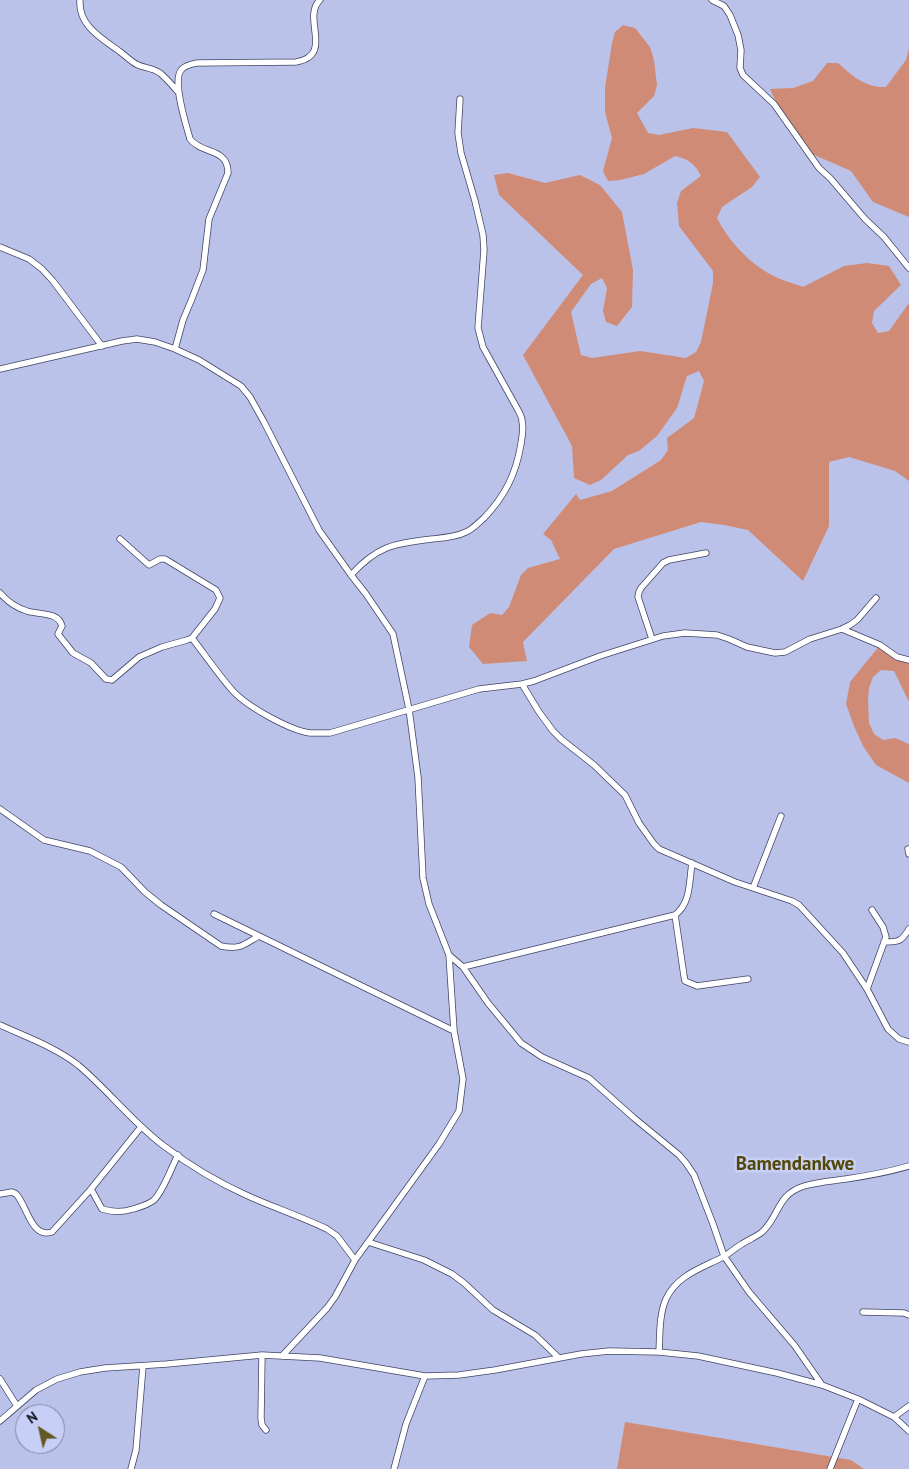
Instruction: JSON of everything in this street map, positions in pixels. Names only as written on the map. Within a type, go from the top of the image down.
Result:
[{"type":"street","points":[[80,0],[83,18],[88,26],[136,64],[154,69],[179,93]]},
{"type":"street","points":[[175,349],[182,320],[192,301],[203,270],[209,219],[226,180],[228,166],[224,159],[198,146],[190,139],[179,93],[178,77],[181,69],[197,63],[296,62],[304,60],[315,50],[313,11],[320,0]]},
{"type":"street","points":[[712,0],[724,6],[730,15],[738,35],[740,68],[743,76],[774,104],[819,168],[884,237],[909,268]]},
{"type":"street","points":[[351,575],[365,560],[385,548],[396,544],[448,538],[474,527],[494,506],[510,482],[518,462],[524,430],[523,421],[483,347],[478,328],[484,250],[483,235],[461,153],[458,133],[460,99]]},
{"type":"street","points":[[0,247],[29,259],[42,269],[53,280],[102,346]]},
{"type":"street","points":[[0,369],[137,339],[175,349],[198,360],[241,386],[250,397],[264,422],[319,530],[393,634],[409,709],[418,777],[423,878],[427,898],[449,955],[454,1031],[463,1079],[458,1111],[439,1144],[355,1260],[327,1308],[282,1356]]},
{"type":"street","points":[[0,593],[13,605],[28,612],[48,614],[60,622],[62,626],[58,632],[59,636],[73,653],[92,664],[107,680],[112,680],[139,657],[162,647],[192,638],[215,609],[220,598],[216,590],[170,561],[160,559],[149,565],[120,539]]},
{"type":"street","points":[[652,639],[638,597],[641,588],[663,563],[669,560],[706,553]]},
{"type":"street","points":[[192,638],[233,691],[253,708],[295,729],[330,733],[479,689],[522,684],[663,636],[685,633],[717,635],[747,647],[780,653],[785,652],[810,639],[842,629],[858,620],[876,598]]},
{"type":"street","points":[[842,629],[880,645],[897,657],[909,660]]},
{"type":"street","points":[[522,684],[554,732],[594,765],[625,795],[638,823],[654,844],[663,852],[735,882],[799,905],[843,953],[867,989],[888,1029],[899,1039],[909,1042]]},
{"type":"street","points":[[0,809],[44,840],[90,851],[121,867],[145,892],[161,905],[221,946],[240,947],[259,936]]},
{"type":"street","points":[[753,888],[781,816]]},
{"type":"street","points":[[463,968],[675,915],[682,909],[687,899],[692,863]]},
{"type":"street","points":[[867,989],[886,937],[885,930],[872,910]]},
{"type":"street","points":[[214,914],[454,1031]]},
{"type":"street","points":[[675,915],[686,981],[697,986],[748,979]]},
{"type":"street","points":[[884,942],[897,942],[901,940],[909,929]]},
{"type":"street","points":[[449,955],[463,968],[488,1004],[522,1043],[542,1057],[589,1078],[679,1155],[694,1175],[724,1256],[749,1292],[795,1346],[822,1385]]},
{"type":"street","points":[[0,1025],[53,1049],[76,1064],[98,1083],[140,1126],[164,1146],[221,1183],[327,1229],[337,1236],[355,1260]]},
{"type":"street","points":[[0,1194],[12,1192],[16,1194],[35,1226],[41,1232],[52,1232],[91,1189],[140,1126]]},
{"type":"street","points":[[91,1189],[102,1209],[128,1211],[146,1205],[154,1200],[160,1192],[178,1155]]},
{"type":"street","points":[[659,1352],[662,1315],[666,1300],[673,1288],[684,1277],[700,1266],[724,1256],[761,1233],[769,1224],[783,1199],[791,1192],[804,1186],[879,1174],[909,1166]]},
{"type":"street","points":[[368,1242],[424,1260],[452,1274],[493,1310],[536,1335],[558,1358]]},
{"type":"street","points":[[863,1312],[904,1313],[909,1315]]},
{"type":"street","points":[[19,1404],[36,1390],[57,1379],[80,1372],[105,1368],[262,1355],[320,1358],[425,1376],[458,1375],[609,1351],[659,1352],[698,1356],[822,1385],[894,1416],[909,1431]]},
{"type":"street","points":[[262,1355],[261,1418],[266,1430]]},
{"type":"street","points":[[132,1469],[136,1450],[143,1366]]},
{"type":"street","points":[[394,1469],[406,1424],[425,1376]]},
{"type":"street","points":[[0,1378],[16,1404]]},
{"type":"street","points":[[830,1469],[858,1399]]},
{"type":"street","points":[[894,1416],[909,1406]]},
{"type":"street","points":[[0,1421],[15,1408]]},
{"type":"shaded area","points":[[623,25],[635,28],[650,47],[654,60],[657,85],[654,96],[637,113],[648,133],[659,135],[693,128],[727,132],[760,177],[752,187],[722,207],[717,218],[746,257],[774,276],[803,287],[844,266],[867,263],[889,266],[901,285],[874,311],[872,323],[878,333],[889,331],[909,303],[909,481],[895,471],[849,457],[829,462],[829,526],[803,581],[748,530],[724,525],[701,522],[614,549],[523,642],[527,661],[483,664],[469,647],[472,625],[490,613],[502,615],[509,607],[521,575],[528,568],[560,559],[551,540],[543,534],[576,494],[580,500],[612,491],[661,460],[668,450],[667,438],[694,418],[704,381],[699,371],[687,376],[677,408],[657,436],[639,451],[628,455],[601,480],[590,485],[574,478],[572,446],[523,355],[583,275],[499,195],[494,175],[508,173],[545,183],[580,175],[600,185],[622,212],[633,270],[632,307],[617,326],[606,322],[603,311],[607,288],[602,278],[591,284],[571,312],[581,355],[592,358],[640,351],[686,358],[696,352],[701,342],[713,283],[713,271],[679,226],[677,203],[681,191],[701,176],[699,172],[688,160],[675,156],[644,174],[620,180],[608,181],[603,171],[612,138],[605,112],[605,88],[615,32]]},
{"type":"shaded area","points":[[909,48],[909,217],[873,202],[851,171],[803,150],[789,131],[770,89],[793,88],[813,81],[827,63],[838,63],[854,77],[872,86],[886,87],[906,60]]},
{"type":"shaded area","points":[[880,645],[897,657],[909,660],[909,702],[894,671],[881,670],[873,677],[869,688],[869,723],[874,734],[883,740],[895,738],[909,744],[909,783],[876,765],[863,746],[846,704],[850,682]]},
{"type":"shaded area","points":[[625,1422],[851,1460],[864,1469],[617,1469]]},
{"type":"district","name":"Bamendankwe","points":[[795,1165]]}]
